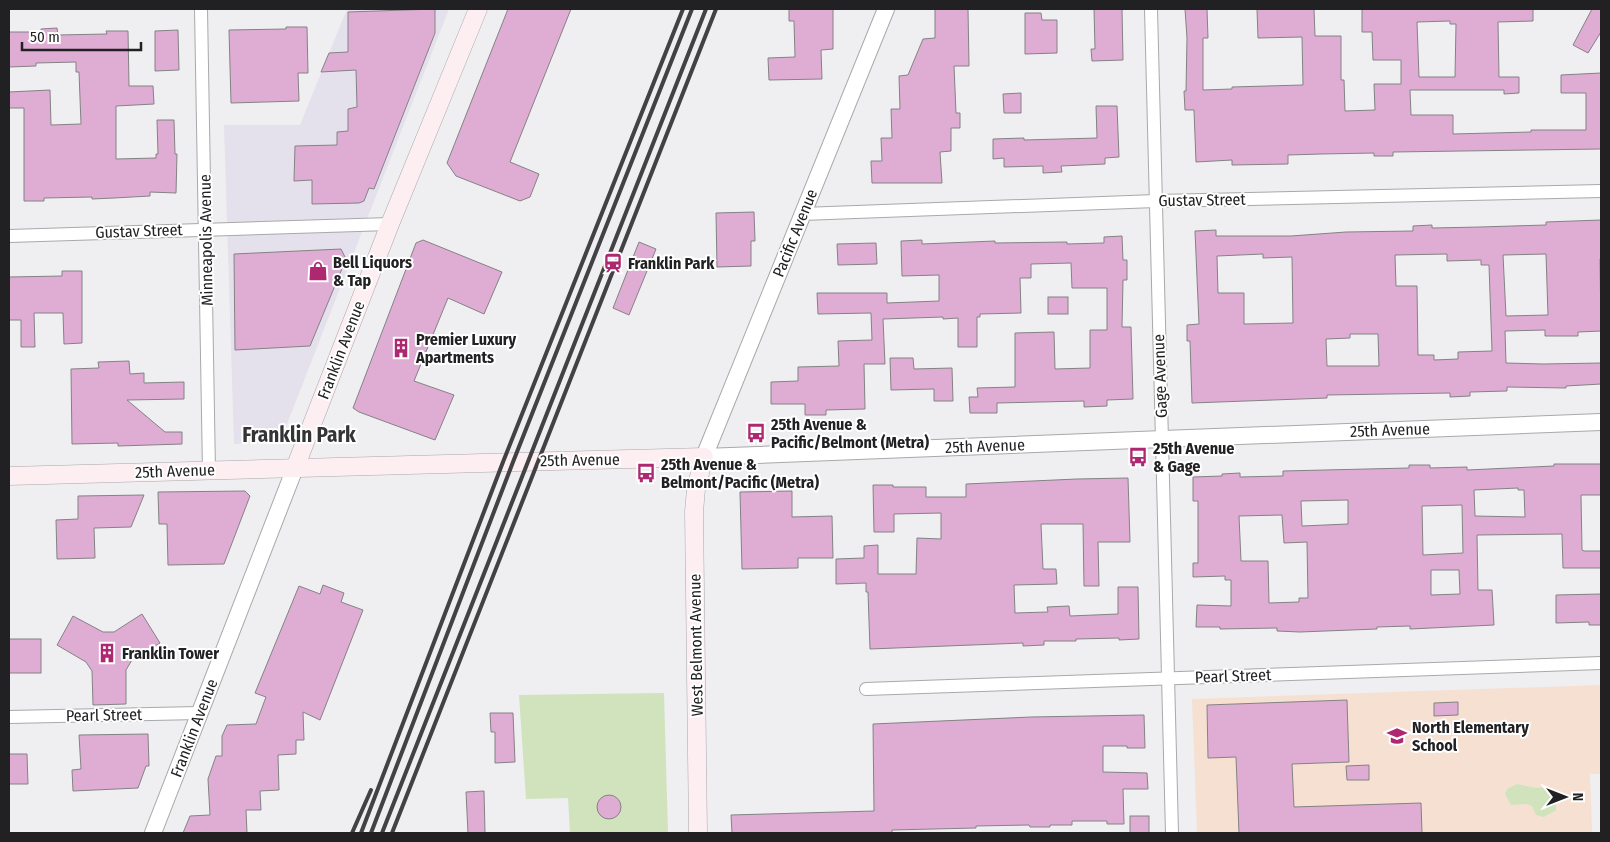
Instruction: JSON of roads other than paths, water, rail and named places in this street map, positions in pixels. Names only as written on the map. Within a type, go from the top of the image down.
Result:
[{"type":"main road","name":"Franklin Avenue","points":[[295,468],[390,224],[478,9]]},
{"type":"main road","name":"25th Avenue","points":[[9,476],[704,457]]},
{"type":"main road","name":"West Belmont Avenue","points":[[698,833],[694,512],[696,489],[704,457]]},
{"type":"street","name":"Minneapolis Avenue","points":[[202,9],[210,470]]},
{"type":"street","name":"Pacific Avenue","points":[[704,457],[886,9]]},
{"type":"street","name":"Gage Avenue","points":[[1151,9],[1172,833]]},
{"type":"street","name":"Gustav Street","points":[[802,214],[1156,201],[1601,191]]},
{"type":"street","name":"Gustav Street","points":[[9,236],[390,224]]},
{"type":"street","name":"25th Avenue","points":[[704,457],[1601,422]]},
{"type":"street","name":"Franklin Avenue","points":[[153,833],[295,468]]},
{"type":"street","name":"Pearl Street","points":[[866,689],[1601,663]]},
{"type":"street","name":"Pearl Street","points":[[9,717],[200,713]]},
{"type":"railway","points":[[361,833],[503,462],[683,9]]},
{"type":"railway","points":[[371,833],[513,462],[692,9]]},
{"type":"railway","points":[[382,833],[706,9]]},
{"type":"railway","points":[[392,833],[716,9]]},
{"type":"railway","points":[[352,833],[371,790]]},
{"type":"place","name":"Franklin Park","points":[[613,263]]},
{"type":"place","name":"Bell Liquors & Tap","points":[[318,271]]},
{"type":"place","name":"Premier Luxury Apartments","points":[[401,348]]},
{"type":"place","name":"25th Avenue & Pacific/Belmont (Metra)","points":[[756,433]]},
{"type":"place","name":"25th Avenue & Gage","points":[[1138,457]]},
{"type":"place","name":"25th Avenue & Belmont/Pacific (Metra)","points":[[646,473]]},
{"type":"place","name":"Franklin Tower","points":[[107,653]]},
{"type":"place","name":"North Elementary School","points":[[1397,736]]},
{"type":"district","name":"Franklin Park","points":[[299,435]]}]
